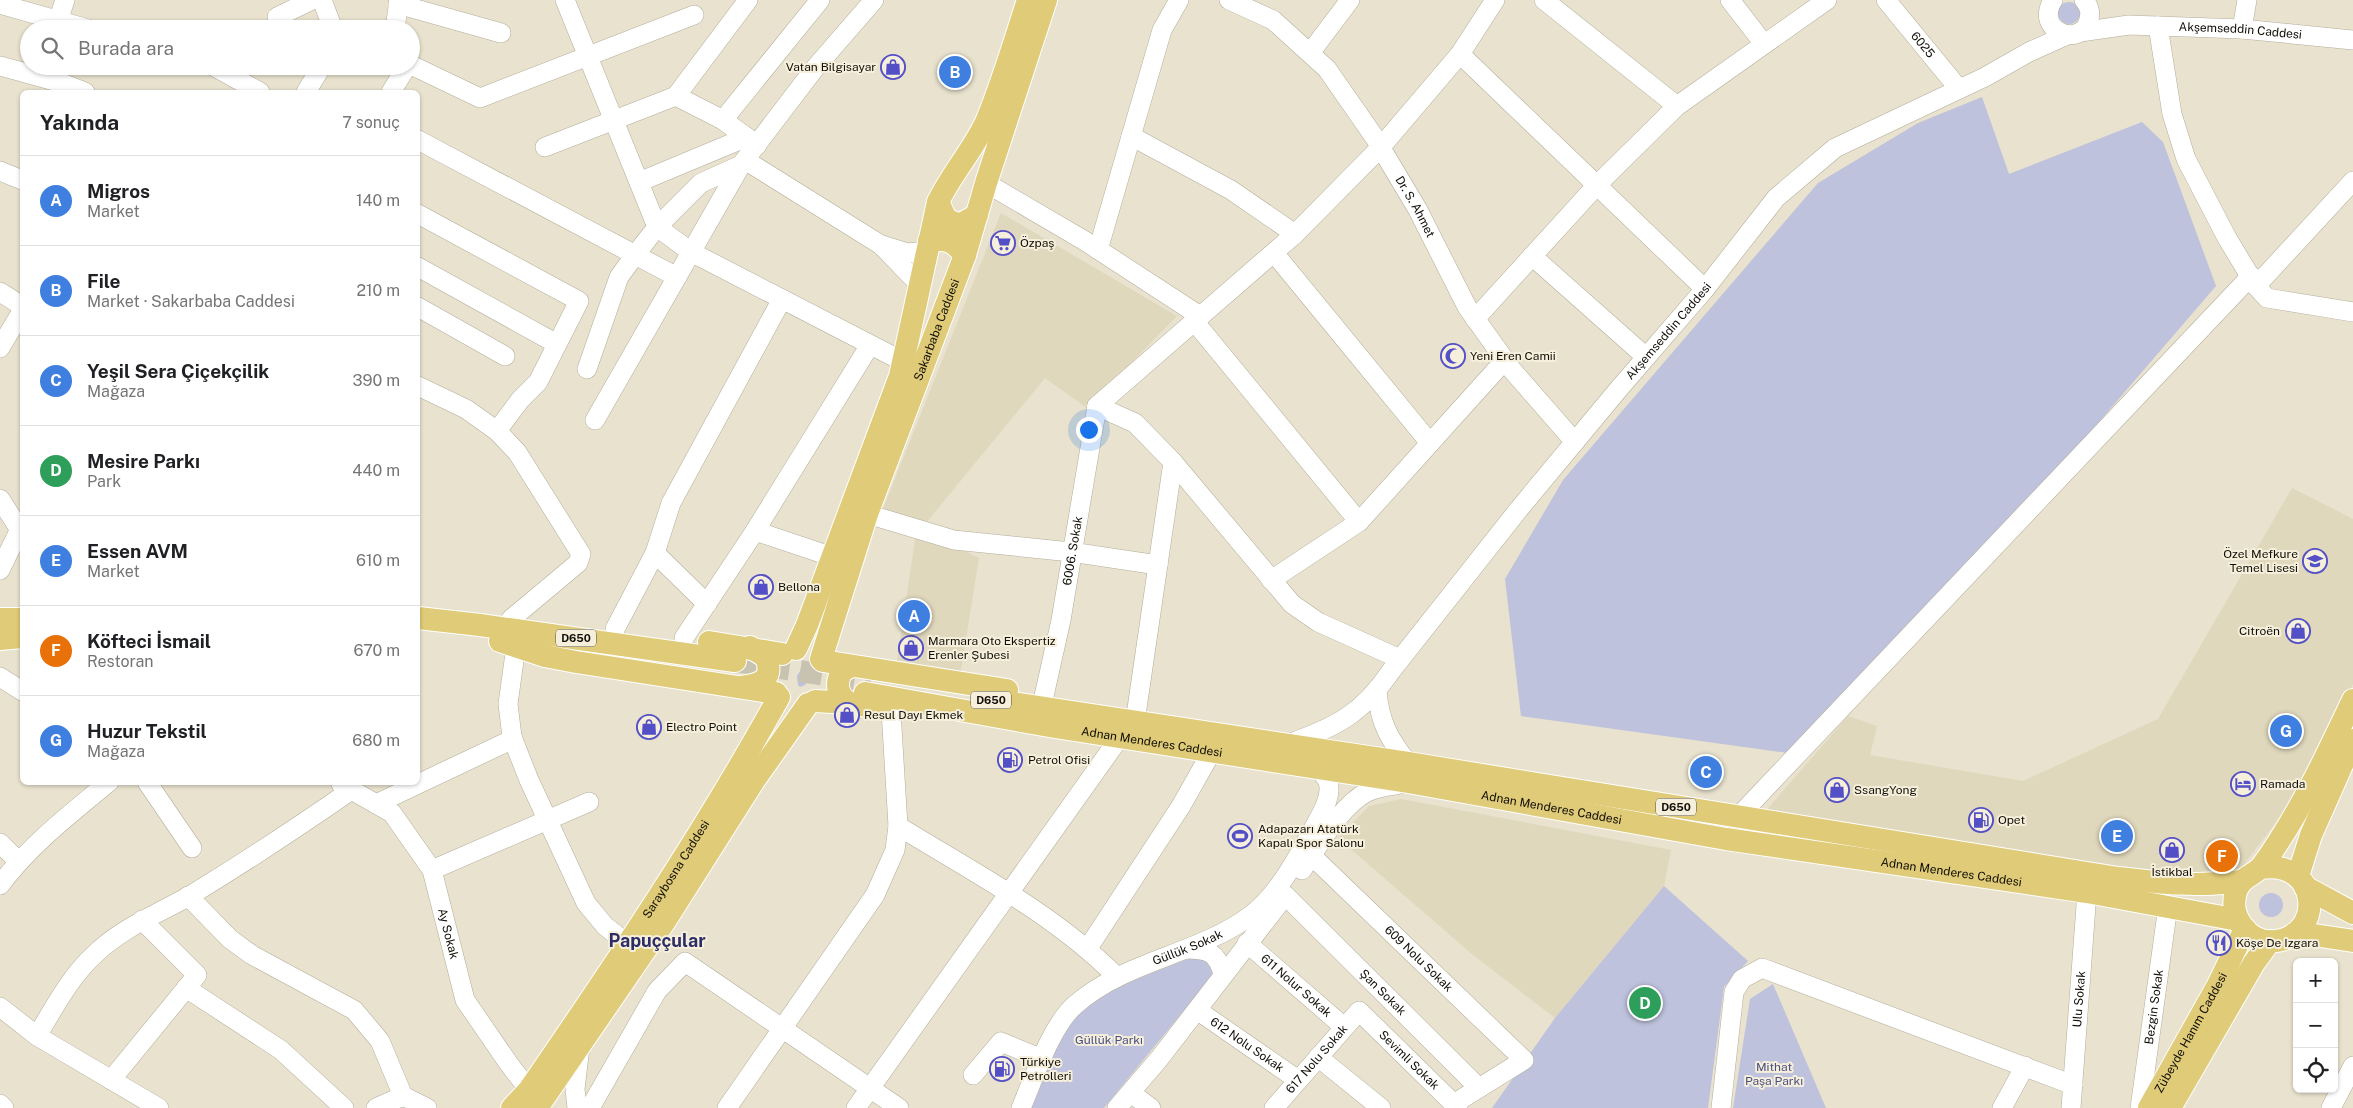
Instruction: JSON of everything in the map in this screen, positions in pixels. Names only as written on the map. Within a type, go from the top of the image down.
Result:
[{"type":"main road","name":"Sakarbaba Caddesi","points":[[789,651],[807,625],[904,362],[938,202],[987,120],[1028,0]]},
{"type":"main road","name":"Sakarbaba Caddesi","points":[[822,660],[867,514],[965,255],[986,183],[1046,0]]},
{"type":"main road","points":[[938,202],[946,219],[960,225],[977,215]]},
{"type":"main road","points":[[928,246],[941,239],[954,243],[965,255]]},
{"type":"main road","points":[[839,600],[837,639],[852,666]]},
{"type":"main road","name":"D650","points":[[420,618],[480,625],[740,667]]},
{"type":"main road","points":[[0,619],[20,620]]},
{"type":"main road","points":[[480,625],[511,619],[684,638],[740,667],[792,704],[862,692],[891,711],[1084,742],[1119,729]]},
{"type":"main road","points":[[420,632],[508,644],[740,667],[789,651],[805,649],[822,660],[1044,696],[1088,706],[1119,729]]},
{"type":"main road","points":[[0,638],[20,637]]},
{"type":"main road","points":[[777,695],[771,679],[771,672],[777,659],[789,651]]},
{"type":"main road","points":[[811,702],[826,686],[828,676],[822,660]]},
{"type":"main road","points":[[852,666],[842,671],[837,686],[841,698],[862,692]]},
{"type":"main road","points":[[740,667],[754,703],[759,724],[757,735]]},
{"type":"main road","name":"Adnan Menderes Caddesi","points":[[862,692],[1119,729],[1288,744],[1408,772],[1726,839],[2087,892],[2168,906],[2242,924]]},
{"type":"main road","name":"Saraybosna Caddesi","points":[[539,1102],[629,945],[757,735],[777,695]]},
{"type":"main road","points":[[2261,868],[2298,809],[2353,700]]},
{"type":"main road","name":"Saraybosna Caddesi","points":[[512,1108],[539,1102],[580,1047],[665,921],[752,782],[811,702]]},
{"type":"main road","name":"Adnan Menderes Caddesi","points":[[1119,729],[1212,751],[1319,769],[1408,772],[1738,817],[2118,878],[2184,885],[2214,885],[2242,881]]},
{"type":"main road","points":[[2353,740],[2311,834],[2301,882],[2308,894],[2310,907],[2306,920],[2288,938],[2262,941],[2250,935],[2242,924],[2234,903],[2236,892],[2242,881],[2250,873],[2272,866],[2284,868],[2301,882],[2353,913]]},
{"type":"main road","name":"Zübeyde Hanım Caddesi","points":[[2149,1108],[2218,986],[2242,924]]},
{"type":"main road","points":[[2294,934],[2307,934],[2353,941]]},
{"type":"main road","name":"Zübeyde Hanım Caddesi","points":[[2170,1108],[2254,963],[2270,941]]},
{"type":"street","points":[[58,20],[65,0]]},
{"type":"street","points":[[277,17],[312,0]]},
{"type":"street","points":[[322,0],[330,20]]},
{"type":"street","points":[[566,0],[657,227],[691,252],[904,362]]},
{"type":"street","points":[[545,146],[676,96],[748,0]]},
{"type":"street","points":[[723,120],[820,0]]},
{"type":"street","points":[[595,420],[743,162],[752,141],[874,0]]},
{"type":"street","points":[[1098,250],[1162,30],[1179,0]]},
{"type":"street","name":"Dr. S. Ahmet","points":[[1229,0],[1273,20],[1327,68],[1418,210],[1467,307],[1505,360],[1575,442]]},
{"type":"street","points":[[1310,53],[1350,0]]},
{"type":"street","points":[[1400,659],[1318,622],[1292,604],[1172,462],[1135,423],[1097,406],[1295,234],[1380,148],[1460,54],[1496,0]]},
{"type":"street","points":[[1544,0],[1677,106]]},
{"type":"street","points":[[1730,0],[1764,44]]},
{"type":"street","points":[[1475,319],[1597,185],[1677,106],[1827,0]]},
{"type":"street","name":"6025","points":[[1886,0],[1959,89]]},
{"type":"street","points":[[2028,52],[2048,19],[2048,12],[2053,0]]},
{"type":"street","points":[[2242,29],[2247,0]]},
{"type":"street","points":[[396,20],[399,2],[501,33]]},
{"type":"street","points":[[0,4],[55,20]]},
{"type":"street","points":[[2048,19],[2055,30],[2074,34],[2088,22],[2087,5],[2129,25]]},
{"type":"street","points":[[420,68],[480,98],[694,15]]},
{"type":"street","name":"Akşemseddin Caddesi","points":[[1288,744],[1326,731],[1360,708],[1377,692],[1400,659],[1575,442],[1705,289],[1776,198],[1835,148],[1986,77],[2028,52],[2074,34],[2129,25],[2242,29],[2353,40]]},
{"type":"street","points":[[2158,26],[2172,114],[2186,159],[2227,238],[2253,281],[2267,298],[2353,312]]},
{"type":"street","points":[[1460,54],[1705,289]]},
{"type":"street","points":[[0,66],[20,71]]},
{"type":"street","points":[[33,75],[80,90]]},
{"type":"street","points":[[229,75],[256,90]]},
{"type":"street","points":[[307,90],[316,75]]},
{"type":"street","points":[[392,90],[402,75]]},
{"type":"street","points":[[676,96],[723,120],[752,141]]},
{"type":"street","points":[[1131,136],[1231,190],[1295,234]]},
{"type":"street","points":[[420,141],[676,277]]},
{"type":"street","points":[[639,182],[752,141]]},
{"type":"street","points":[[587,369],[620,277],[635,255],[657,227],[701,183],[743,162]]},
{"type":"street","points":[[743,162],[880,245],[920,285]]},
{"type":"street","points":[[0,171],[20,179]]},
{"type":"street","points":[[1738,817],[2253,281],[2353,181]]},
{"type":"street","points":[[986,183],[1098,250],[1197,319],[1359,522]]},
{"type":"street","points":[[420,215],[579,301],[538,382],[520,400],[497,431]]},
{"type":"street","points":[[880,245],[908,252],[928,246]]},
{"type":"street","points":[[1274,253],[1430,443]]},
{"type":"street","points":[[1532,256],[1646,357]]},
{"type":"street","points":[[420,268],[558,344]]},
{"type":"street","points":[[0,292],[20,305]]},
{"type":"street","points":[[615,629],[655,554],[672,503],[782,299]]},
{"type":"street","points":[[420,308],[505,356]]},
{"type":"street","points":[[0,348],[20,314]]},
{"type":"street","points":[[684,638],[756,531],[870,345]]},
{"type":"street","points":[[1271,580],[1359,522],[1505,360]]},
{"type":"street","points":[[420,387],[466,409],[497,431],[517,452],[581,554],[578,563],[511,619]]},
{"type":"street","name":"6006. Sokak","points":[[1044,696],[1060,620],[1097,406]]},
{"type":"street","points":[[856,1108],[1008,893],[1119,729],[1158,565],[1172,462]]},
{"type":"street","points":[[0,499],[20,526]]},
{"type":"street","points":[[867,514],[954,540],[1071,552],[1158,565]]},
{"type":"street","points":[[0,570],[20,529]]},
{"type":"street","points":[[756,531],[832,557]]},
{"type":"street","points":[[655,554],[707,604]]},
{"type":"street","points":[[508,644],[508,704],[513,739],[529,780],[586,903],[605,926],[629,945]]},
{"type":"street","points":[[0,677],[20,690]]},
{"type":"street","points":[[1117,1108],[1197,1010],[1285,895],[1328,832],[1349,807],[1366,793],[1408,772],[1384,728],[1379,711],[1377,692]]},
{"type":"street","points":[[727,1108],[875,894],[895,850],[898,826],[891,711]]},
{"type":"street","points":[[420,783],[513,739]]},
{"type":"street","points":[[1088,948],[1182,806],[1212,751]]},
{"type":"street","name":"Güllük Sokak","points":[[1021,1108],[1049,1042],[1074,1006],[1116,976],[1228,930],[1252,915],[1275,890],[1299,854],[1327,800],[1328,782],[1319,769]]},
{"type":"street","points":[[0,886],[18,861],[60,822],[105,785]]},
{"type":"street","points":[[149,785],[192,848]]},
{"type":"street","points":[[376,804],[416,785]]},
{"type":"street","points":[[37,1036],[74,977],[94,954],[142,920],[188,896],[280,840],[345,787]]},
{"type":"street","name":"Ay Sokak","points":[[345,787],[392,813],[432,870],[466,1000],[539,1102]]},
{"type":"street","points":[[432,870],[590,802]]},
{"type":"street","points":[[898,826],[1008,893],[1088,948],[1116,976]]},
{"type":"street","points":[[0,843],[18,861]]},
{"type":"street","name":"609 Nolu Sokak","points":[[1312,856],[1524,1060],[1480,1088]]},
{"type":"street","name":"Ulu Sokak","points":[[2070,1108],[2087,892]]},
{"type":"street","name":"Şan Sokak","points":[[1285,895],[1480,1088]]},
{"type":"street","points":[[188,896],[230,939],[252,955],[354,1010],[380,1041],[403,1096],[426,1108]]},
{"type":"street","name":"Bezgin Sokak","points":[[2140,1108],[2168,906]]},
{"type":"street","points":[[111,1080],[197,975],[142,920]]},
{"type":"street","name":"611 Nolur Sokak","points":[[1247,943],[1344,1027]]},
{"type":"street","points":[[1184,949],[1202,949],[1213,955],[1220,964],[1223,974]]},
{"type":"street","points":[[590,1108],[657,991],[685,962],[899,1108]]},
{"type":"street","points":[[1721,1108],[1734,992],[1742,979],[1762,968],[2073,1085]]},
{"type":"street","points":[[186,988],[281,1050],[344,1108]]},
{"type":"street","points":[[0,1007],[37,1036],[152,1107]]},
{"type":"street","name":"612 Nolu Sokak","points":[[1197,1010],[1298,1080]]},
{"type":"street","name":"617 Nolu Sokak","points":[[1280,1106],[1298,1080],[1359,1011]]},
{"type":"street","name":"Sevimli Sokak","points":[[1359,1011],[1456,1106]]},
{"type":"street","points":[[972,1075],[1001,1042],[1042,1059]]},
{"type":"street","points":[[577,1108],[575,1089],[580,1047]]},
{"type":"street","points":[[1318,1057],[1381,1108]]},
{"type":"street","points":[[2002,1108],[2025,1066]]},
{"type":"street","points":[[2332,1108],[2350,1077]]},
{"type":"street","points":[[1456,1106],[1480,1088]]},
{"type":"street","points":[[1131,1093],[1152,1108]]},
{"type":"street","points":[[376,1108],[403,1096]]},
{"type":"street","points":[[0,1104],[4,1108]]},
{"type":"shaded area","points":[[1001,213],[1177,316],[1087,408],[1045,378],[921,529],[879,519]]},
{"type":"shaded area","points":[[2292,488],[2353,519],[2353,684],[2304,785],[2233,879],[2165,884],[1763,814],[1848,716],[1877,726],[1870,755],[2023,781],[2158,719]]},
{"type":"shaded area","points":[[921,529],[979,558],[960,676],[897,661],[915,540]]},
{"type":"shaded area","points":[[1401,799],[1671,850],[1664,886],[1555,1018],[1473,955],[1338,838],[1369,806]]},
{"type":"green space","points":[[2069,2],[2077,5],[2080,13],[2077,21],[2069,24],[2061,21],[2058,13],[2061,5]]},
{"type":"green space","points":[[1982,97],[2009,174],[2142,122],[2163,142],[2216,286],[1943,603],[1788,753],[1521,716],[1505,579],[1563,480],[1818,183],[1918,123]]},
{"type":"green space","points":[[802,668],[808,670],[808,680],[805,685],[800,687],[797,676]]},
{"type":"green space","points":[[1664,886],[1748,961],[1724,987],[1708,1108],[1492,1108],[1555,1018]]},
{"type":"green space","points":[[2271,893],[2276,894],[2282,900],[2282,910],[2276,916],[2271,917],[2266,916],[2260,910],[2259,905],[2260,900],[2266,894]]},
{"type":"green space","name":"Güllük Parkı","points":[[1196,956],[1207,960],[1213,975],[1104,1108],[1029,1108],[1063,1033],[1078,1012],[1087,1004],[1116,988]]},
{"type":"green space","name":"Mithat Paşa Parkı","points":[[1773,984],[1826,1108],[1733,1108],[1750,999]]},
{"type":"tunnel","points":[[735,661],[871,682]]},
{"type":"place","name":"Vatan Bilgisayar","points":[[893,67]]},
{"type":"place","name":"File","points":[[955,72]]},
{"type":"place","name":"Özpaş","points":[[1003,243]]},
{"type":"place","name":"Yeni Eren Camii","points":[[1453,356]]},
{"type":"place","name":"Özel Mefkure Temel Lisesi","points":[[2315,561]]},
{"type":"place","name":"Bellona","points":[[761,587]]},
{"type":"place","name":"Migros","points":[[914,616]]},
{"type":"place","name":"Citroën","points":[[2298,631]]},
{"type":"place","name":"Marmara Oto Ekspertiz Erenler Şubesi","points":[[911,648]]},
{"type":"place","name":"Resul Dayı Ekmek","points":[[847,715]]},
{"type":"place","name":"Electro Point","points":[[649,727]]},
{"type":"place","name":"Huzur Tekstil","points":[[2286,731]]},
{"type":"place","name":"Petrol Ofisi","points":[[1010,760]]},
{"type":"place","name":"Yeşil Sera Çiçekçilik","points":[[1706,772]]},
{"type":"place","name":"Ramada","points":[[2243,784]]},
{"type":"place","name":"SsangYong","points":[[1837,790]]},
{"type":"place","name":"Opet","points":[[1981,820]]},
{"type":"place","name":"Adapazarı Atatürk Kapalı Spor Salonu","points":[[1240,836]]},
{"type":"place","name":"Essen AVM","points":[[2117,836]]},
{"type":"place","name":"İstikbal","points":[[2172,850]]},
{"type":"place","name":"Köfteci İsmail","points":[[2222,856]]},
{"type":"place","name":"Köşe De Izgara","points":[[2219,943]]},
{"type":"place","name":"Mesire Parkı","points":[[1645,1003]]},
{"type":"place","name":"Türkiye Petrolleri","points":[[1002,1069]]},
{"type":"district","name":"Papuççular","points":[[657,941]]}]
